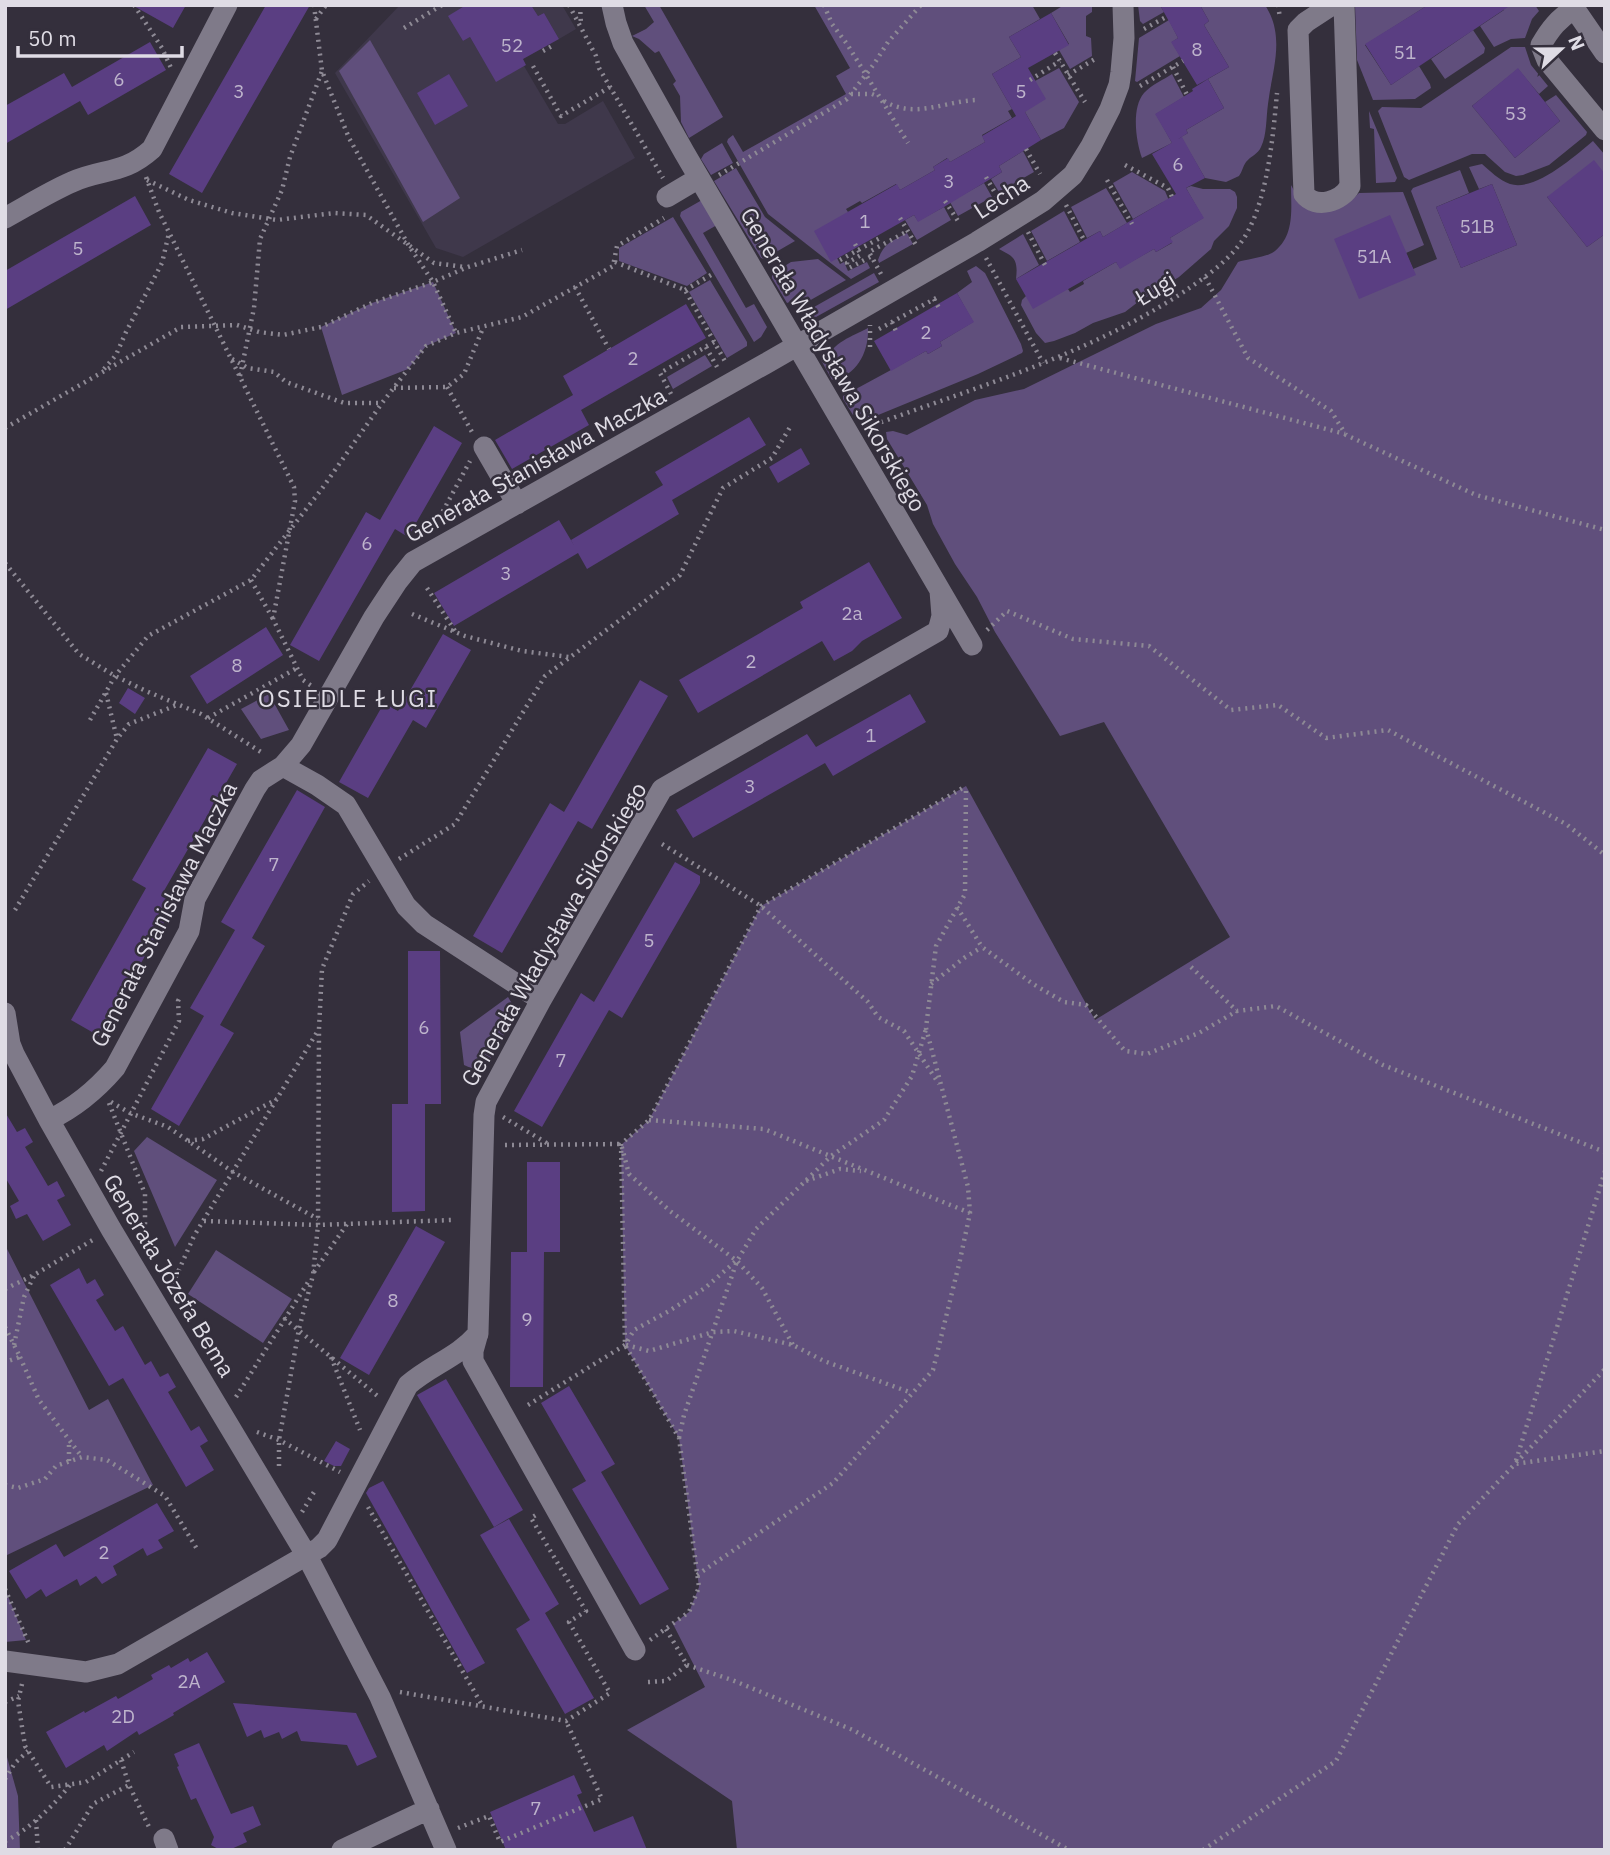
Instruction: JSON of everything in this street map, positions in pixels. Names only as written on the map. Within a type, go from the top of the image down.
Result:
[{"type":"street","points":[[5,218],[75,180],[119,170],[143,170],[227,5]]},
{"type":"street","name":"Generała Władysława Sikorskiego","points":[[612,5],[623,43],[684,152],[706,178],[796,345],[972,645]]},
{"type":"street","name":"Lecha","points":[[796,345],[977,242],[1043,201],[1073,174],[1110,109],[1119,85],[1123,5]]},
{"type":"street","points":[[1332,5],[1298,30],[1304,194],[1308,199],[1326,202],[1342,197],[1350,186],[1344,5]]},
{"type":"street","points":[[1605,53],[1573,7],[1550,29],[1541,45],[1547,60],[1605,130]]},
{"type":"street","points":[[669,195],[706,178]]},
{"type":"street","name":"Generała Stanisława Maczka","points":[[49,1120],[86,1096],[115,1068],[189,931],[195,899],[255,789],[261,780],[283,765],[301,745],[374,617],[405,569],[796,345]]},
{"type":"street","points":[[484,447],[517,504]]},
{"type":"street","name":"Generała Władysława Sikorskiego","points":[[635,1650],[473,1361],[472,1351],[478,1333],[486,1102],[662,789],[937,631],[942,616],[940,591]]},
{"type":"street","points":[[283,765],[346,805],[406,906],[424,924],[541,1000]]},
{"type":"street","name":"Generała Józefa Bema","points":[[5,1013],[14,1054],[49,1120],[111,1229],[307,1556],[380,1697],[446,1850]]},
{"type":"street","points":[[5,1661],[86,1672],[118,1664],[319,1549],[327,1540],[349,1479],[408,1385],[461,1351],[478,1333]]},
{"type":"street","points":[[342,1850],[429,1809]]},
{"type":"path","points":[[134,5],[162,48],[171,69]]},
{"type":"path","points":[[314,5],[322,71],[349,138],[409,246],[433,282],[456,334]]},
{"type":"path","points":[[316,20],[326,5]]},
{"type":"path","points":[[404,28],[442,5]]},
{"type":"path","points":[[90,720],[115,676],[148,636],[251,580],[321,490],[382,402],[426,345],[456,334],[522,317],[613,266],[617,246],[675,211],[669,195],[599,68],[596,56],[569,5]]},
{"type":"path","points":[[580,5],[582,28]]},
{"type":"path","points":[[824,5],[832,24],[908,143]]},
{"type":"path","points":[[706,178],[847,99],[888,42],[921,5]]},
{"type":"path","points":[[1278,5],[1280,26]]},
{"type":"path","points":[[1134,35],[1166,17]]},
{"type":"path","points":[[543,51],[554,45]]},
{"type":"path","points":[[1055,53],[1084,102]]},
{"type":"path","points":[[1068,75],[1095,59]]},
{"type":"path","points":[[1030,80],[1060,61]]},
{"type":"path","points":[[1130,92],[1183,61]]},
{"type":"path","points":[[533,66],[561,116],[610,86]]},
{"type":"path","points":[[1173,67],[1187,95]]},
{"type":"path","points":[[240,377],[250,329],[260,239],[282,190],[290,157],[322,71]]},
{"type":"path","name":"Ługi","points":[[849,434],[1059,358],[1165,304],[1205,278],[1247,234],[1257,210],[1271,150],[1278,87]]},
{"type":"path","points":[[850,94],[872,94],[887,104],[916,110],[959,101],[979,100]]},
{"type":"path","points":[[1026,149],[1040,174]]},
{"type":"path","points":[[1125,165],[1168,188],[1172,197]]},
{"type":"path","points":[[143,170],[189,200],[232,214],[277,220],[334,213],[366,215],[434,263],[468,267]]},
{"type":"path","points":[[143,170],[159,212],[294,487],[295,501],[273,619]]},
{"type":"path","points":[[986,177],[998,198]]},
{"type":"path","points":[[1107,180],[1132,224]]},
{"type":"path","points":[[946,201],[958,221]]},
{"type":"path","points":[[1065,205],[1085,242]]},
{"type":"path","points":[[900,218],[916,245]]},
{"type":"path","points":[[1026,228],[1046,267]]},
{"type":"path","points":[[885,281],[869,252],[908,231]]},
{"type":"path","points":[[101,373],[116,355],[125,332],[162,263],[170,232]]},
{"type":"path","points":[[840,260],[857,247],[880,237]]},
{"type":"path","points":[[977,242],[1043,363]]},
{"type":"path","points":[[857,247],[861,255],[847,263],[849,268],[872,256]]},
{"type":"path","points":[[5,428],[181,327],[237,325],[284,335],[321,327],[372,303],[522,250]]},
{"type":"path","points":[[615,261],[685,290],[726,363]]},
{"type":"path","points":[[685,290],[711,275]]},
{"type":"path","points":[[1205,278],[1248,358],[1331,411],[1346,435]]},
{"type":"path","points":[[575,287],[609,349]]},
{"type":"path","points":[[879,330],[940,296]]},
{"type":"path","points":[[934,299],[939,308]]},
{"type":"path","points":[[870,320],[870,347]]},
{"type":"path","points":[[892,323],[896,331]]},
{"type":"path","points":[[394,388],[447,387],[464,374],[484,327]]},
{"type":"path","points":[[671,395],[660,373],[714,342]]},
{"type":"path","points":[[705,347],[717,368]]},
{"type":"path","points":[[231,358],[248,368],[274,372],[286,382],[344,403],[382,402]]},
{"type":"path","points":[[1059,358],[1346,435],[1476,495],[1605,530]]},
{"type":"path","points":[[279,1477],[279,1440],[299,1329],[313,1275],[318,1222],[322,969],[353,894],[384,868],[455,824],[545,676],[680,575],[723,488],[772,458],[790,427]]},
{"type":"path","points":[[5,563],[79,654],[115,676],[208,718],[283,765]]},
{"type":"path","points":[[251,580],[303,680],[328,698]]},
{"type":"path","points":[[427,588],[455,632]]},
{"type":"path","points":[[972,645],[1007,611],[1073,639],[1149,646],[1231,710],[1278,705],[1326,738],[1388,730],[1566,824],[1605,855]]},
{"type":"path","points":[[412,614],[455,632],[522,651],[570,657]]},
{"type":"path","points":[[208,718],[297,668]]},
{"type":"path","points":[[106,692],[117,738]]},
{"type":"path","points":[[15,910],[117,738],[129,724],[177,704]]},
{"type":"path","points":[[505,1145],[621,1144],[649,1120],[761,906],[966,786],[965,894],[936,947],[926,1028],[912,1076],[884,1119],[831,1156],[756,1228],[737,1261],[684,1415],[679,1438],[699,1587],[689,1612],[635,1650]]},
{"type":"path","points":[[662,844],[761,906],[868,1002],[878,1017],[904,1031],[942,1088]]},
{"type":"path","points":[[957,907],[982,947],[1064,1002],[1086,1004],[1125,1051],[1147,1054],[1199,1033],[1237,1011],[1276,1006],[1382,1065],[1605,1152]]},
{"type":"path","points":[[931,984],[982,947]]},
{"type":"path","points":[[1191,967],[1237,1011]]},
{"type":"path","points":[[96,1181],[179,1021],[178,1002],[183,990]]},
{"type":"path","points":[[697,1575],[833,1483],[933,1370],[970,1213],[968,1186],[926,1028]]},
{"type":"path","points":[[166,1298],[194,1236],[319,1029]]},
{"type":"path","points":[[188,1141],[203,1139],[278,1098]]},
{"type":"path","points":[[145,1254],[145,1194],[107,1099],[130,1113],[168,1127],[233,1172],[318,1222]]},
{"type":"path","points":[[497,1113],[551,1145]]},
{"type":"path","points":[[649,1120],[764,1129],[970,1213]]},
{"type":"path","points":[[621,1144],[629,1174],[670,1211],[737,1261],[762,1288],[793,1345]]},
{"type":"path","points":[[621,1144],[625,1345],[679,1438]]},
{"type":"path","points":[[804,1182],[840,1169],[869,1172]]},
{"type":"path","points":[[1515,1464],[1605,1171]]},
{"type":"path","points":[[203,1221],[347,1224],[452,1220]]},
{"type":"path","points":[[232,1404],[284,1318],[347,1224]]},
{"type":"path","points":[[5,1289],[34,1275],[111,1229]]},
{"type":"path","points":[[528,1405],[625,1345],[634,1330],[705,1288],[737,1261]]},
{"type":"path","points":[[14,1345],[24,1297],[34,1275]]},
{"type":"path","points":[[284,1318],[383,1401]]},
{"type":"path","points":[[5,1326],[39,1400],[82,1457]]},
{"type":"path","points":[[625,1345],[649,1351],[713,1332],[734,1331],[793,1345],[824,1361],[912,1393]]},
{"type":"path","points":[[330,1356],[363,1438]]},
{"type":"path","points":[[5,1362],[20,1357]]},
{"type":"path","points":[[1203,1850],[1336,1761],[1458,1524],[1605,1369]]},
{"type":"path","points":[[246,1428],[279,1440],[349,1479],[483,1706]]},
{"type":"path","points":[[69,1440],[69,1461]]},
{"type":"path","points":[[1515,1464],[1605,1451]]},
{"type":"path","points":[[5,1485],[18,1488],[45,1479],[56,1466],[82,1457],[107,1460],[165,1496],[197,1549]]},
{"type":"path","points":[[298,1519],[314,1492]]},
{"type":"path","points":[[380,1697],[394,1691],[566,1721],[610,1693],[569,1622],[586,1611],[531,1518],[541,1512]]},
{"type":"path","points":[[5,1589],[34,1665],[18,1700],[24,1746],[51,1787],[86,1782],[134,1752]]},
{"type":"path","points":[[666,1629],[687,1665],[732,1679],[853,1730],[1069,1850]]},
{"type":"path","points":[[648,1682],[666,1681],[687,1665]]},
{"type":"path","points":[[5,1702],[19,1696]]},
{"type":"path","points":[[455,1829],[489,1816],[500,1842],[602,1798],[566,1721]]},
{"type":"path","points":[[5,1779],[15,1763],[28,1751]]},
{"type":"path","points":[[121,1760],[148,1826],[166,1844]]},
{"type":"path","points":[[5,1841],[15,1837],[57,1802],[71,1784]]},
{"type":"path","points":[[65,1850],[93,1804],[129,1785]]},
{"type":"path","points":[[36,1819],[38,1850]]},
{"type":"shaded area","points":[[400,5],[466,5],[449,16],[463,41],[470,37],[496,81],[524,66],[558,124],[565,124],[603,101],[635,158],[463,257],[436,248],[335,73]]},
{"type":"shaded area","points":[[531,5],[562,5],[576,29],[559,39],[544,13],[538,16]]},
{"type":"shaded area","points":[[644,5],[659,5],[723,117],[689,138],[681,122],[680,96],[673,84],[676,81],[659,51],[655,53],[632,36],[654,22]]},
{"type":"shaded area","points":[[814,5],[1032,5],[1040,19],[1009,37],[1021,57],[992,74],[1012,109],[1008,111],[1012,118],[982,135],[985,142],[950,162],[947,158],[933,167],[935,170],[900,190],[896,184],[846,209],[848,212],[837,258],[840,264],[844,262],[848,271],[867,262],[870,268],[851,279],[768,214],[727,142],[733,135],[743,152],[846,94],[836,76],[850,68]]},
{"type":"shaded area","points":[[1064,5],[1092,5],[1092,12],[1086,16],[1086,36],[1091,38],[1092,56],[1070,69],[1059,50],[1069,44],[1051,13]]},
{"type":"shaded area","points":[[1138,5],[1160,5],[1164,12],[1143,24],[1140,21]]},
{"type":"shaded area","points":[[1200,5],[1265,5],[1275,29],[1276,54],[1263,142],[1246,162],[1239,176],[1226,182],[1205,178],[1181,137],[1188,133],[1186,130],[1224,108],[1208,79],[1229,67],[1204,25],[1209,21]]},
{"type":"shaded area","points":[[1355,5],[1428,5],[1365,45],[1391,85],[1419,66],[1431,88],[1415,99],[1373,100],[1357,60]]},
{"type":"shaded area","points":[[1502,5],[1535,5],[1539,11],[1532,19],[1525,38],[1511,39],[1494,47],[1480,26],[1504,10]]},
{"type":"shaded area","points":[[1169,20],[1178,38],[1172,42],[1180,56],[1135,81],[1139,38]]},
{"type":"shaded area","points":[[1473,30],[1485,48],[1484,53],[1445,79],[1431,59]]},
{"type":"shaded area","points":[[370,40],[460,198],[423,222],[339,71]]},
{"type":"shaded area","points":[[1511,47],[1525,47],[1531,65],[1548,86],[1539,94],[1518,69],[1472,106],[1515,158],[1560,121],[1545,102],[1556,95],[1587,132],[1586,135],[1549,165],[1523,175],[1516,176],[1505,172],[1485,154],[1472,154],[1409,180],[1404,177],[1378,111],[1382,107],[1421,108]]},
{"type":"shaded area","points":[[1059,68],[1079,102],[1064,128],[1041,140],[1025,112],[1035,81]]},
{"type":"shaded area","points":[[1172,74],[1184,97],[1156,114],[1172,143],[1142,158],[1136,125],[1137,107],[1144,93]]},
{"type":"shaded area","points":[[1369,111],[1397,178],[1395,182],[1376,183],[1374,129],[1370,128]]},
{"type":"shaded area","points":[[1593,141],[1605,155],[1605,174],[1547,197],[1587,247],[1605,234],[1605,1850],[737,1850],[732,1801],[627,1730],[705,1687],[673,1624],[689,1612],[699,1587],[679,1438],[625,1345],[621,1145],[649,1120],[761,906],[966,786],[1095,1020],[1230,937],[1104,722],[1060,736],[955,564],[933,524],[927,505],[887,439],[886,432],[907,435],[975,400],[1024,389],[1156,324],[1201,308],[1221,290],[1238,262],[1268,255],[1281,245],[1289,229],[1291,185],[1299,200],[1331,208],[1344,204],[1359,193],[1403,192],[1424,245],[1406,253],[1413,269],[1437,259],[1411,191],[1460,170],[1469,193],[1436,207],[1461,268],[1517,245],[1492,184],[1479,189],[1469,167],[1482,164],[1510,184],[1531,183],[1554,171]]},
{"type":"shaded area","points":[[722,143],[733,163],[711,175],[701,159],[704,154]]},
{"type":"shaded area","points":[[1023,151],[1034,172],[999,192],[991,179],[1002,172],[999,166]]},
{"type":"shaded area","points":[[736,168],[765,217],[795,241],[764,259],[714,181]]},
{"type":"shaded area","points":[[1132,172],[1165,191],[1170,203],[1163,202],[1133,219],[1113,183]]},
{"type":"shaded area","points":[[984,183],[992,197],[958,216],[950,202]]},
{"type":"shaded area","points":[[1191,186],[1230,189],[1237,197],[1237,208],[1229,226],[1214,241],[1211,249],[1179,277],[1125,312],[1045,343],[1036,333],[1021,305],[1022,300],[1026,296],[1068,289],[1070,292],[1084,284],[1083,281],[1116,262],[1120,268],[1154,249],[1156,252],[1172,243],[1170,238],[1203,218],[1186,188]]},
{"type":"shaded area","points":[[1106,188],[1127,223],[1103,237],[1100,231],[1087,238],[1071,207]]},
{"type":"shaded area","points":[[702,200],[717,225],[703,233],[746,308],[754,304],[767,327],[754,342],[680,216],[681,212]]},
{"type":"shaded area","points":[[944,207],[951,220],[917,240],[905,220],[914,215],[918,221]]},
{"type":"shaded area","points":[[1064,211],[1080,242],[1047,261],[1031,231]]},
{"type":"shaded area","points":[[673,217],[707,273],[687,286],[619,261],[619,248]]},
{"type":"shaded area","points":[[907,233],[913,244],[879,263],[880,254],[886,246]]},
{"type":"shaded area","points":[[1023,234],[1039,265],[1016,279],[1014,259],[999,249]]},
{"type":"shaded area","points":[[818,259],[846,280],[800,306],[796,306],[793,301],[787,303],[772,274],[791,262]]},
{"type":"shaded area","points":[[976,266],[985,273],[1021,344],[1022,353],[866,420],[859,412],[853,415],[843,396],[926,351],[928,354],[942,346],[940,342],[973,322],[957,293],[972,282],[967,271]]},
{"type":"shaded area","points":[[874,273],[879,282],[816,317],[809,315],[807,311]]},
{"type":"shaded area","points":[[710,280],[747,342],[747,346],[727,358],[689,292]]},
{"type":"shaded area","points":[[433,282],[456,333],[426,346],[408,369],[342,395],[321,327],[372,303]]},
{"type":"shaded area","points":[[868,328],[866,346],[860,362],[848,374],[832,380],[821,360],[827,360],[833,349],[843,341]]},
{"type":"shaded area","points":[[705,355],[712,366],[673,389],[667,377]]},
{"type":"shaded area","points":[[269,694],[289,730],[261,739],[241,709]]},
{"type":"shaded area","points":[[508,997],[517,1012],[482,1073],[464,1065],[460,1032]]},
{"type":"shaded area","points":[[147,1137],[217,1180],[175,1247],[134,1151]]},
{"type":"shaded area","points":[[5,1245],[89,1410],[108,1399],[153,1485],[5,1556]]},
{"type":"shaded area","points":[[216,1250],[292,1299],[263,1343],[188,1294]]},
{"type":"shaded area","points":[[5,1589],[26,1640],[5,1642]]},
{"type":"shaded area","points":[[5,1750],[18,1796],[20,1850],[5,1850]]},
{"type":"building","points":[[132,5],[186,5],[173,28]]},
{"type":"building","points":[[266,5],[310,5],[202,193],[169,174]]},
{"type":"building","points":[[466,5],[531,5],[538,16],[544,13],[559,39],[523,59],[526,65],[496,82],[470,37],[463,41],[448,16]]},
{"type":"building","points":[[1160,5],[1200,5],[1209,21],[1204,25],[1229,67],[1197,85],[1171,42],[1178,38]]},
{"type":"building","points":[[1428,5],[1511,5],[1391,85],[1365,44]]},
{"type":"building","points":[[1051,13],[1069,45],[1028,68],[1046,99],[1025,112],[1041,140],[999,166],[1002,172],[944,207],[918,222],[914,215],[831,262],[814,231],[897,184],[900,190],[935,170],[933,167],[948,158],[950,162],[985,142],[982,136],[1016,116],[992,74],[1021,57],[1009,37]]},
{"type":"building","points":[[150,42],[166,70],[88,115],[80,101],[5,144],[5,106],[64,73],[72,87]]},
{"type":"building","points":[[1518,68],[1560,121],[1515,158],[1472,106]]},
{"type":"building","points":[[449,74],[468,106],[435,125],[417,93]]},
{"type":"building","points":[[1208,79],[1224,108],[1186,130],[1188,133],[1172,143],[1155,114]]},
{"type":"building","points":[[1182,137],[1205,178],[1186,188],[1204,218],[1170,238],[1173,242],[1156,252],[1154,249],[1120,269],[1116,262],[1033,309],[1016,279],[1100,231],[1103,237],[1176,194],[1152,154]]},
{"type":"building","points":[[1594,160],[1605,174],[1605,234],[1587,247],[1547,197]]},
{"type":"building","points":[[1492,184],[1517,245],[1461,268],[1436,207]]},
{"type":"building","points":[[135,196],[151,225],[5,310],[5,271]]},
{"type":"building","points":[[1390,215],[1416,275],[1359,299],[1334,239]]},
{"type":"building","points":[[957,293],[974,322],[940,342],[942,346],[928,354],[926,351],[891,371],[874,341]]},
{"type":"building","points":[[686,304],[706,338],[581,410],[589,425],[512,469],[495,440],[573,395],[563,376]]},
{"type":"building","points":[[749,417],[766,445],[672,500],[679,514],[587,569],[578,553],[454,626],[434,593],[559,520],[575,547],[571,540],[663,485],[655,472]]},
{"type":"building","points":[[434,426],[462,443],[408,537],[395,529],[319,661],[290,645],[366,512],[380,520]]},
{"type":"building","points":[[801,448],[810,464],[778,483],[769,467]]},
{"type":"building","points":[[869,562],[902,618],[834,661],[822,641],[698,713],[679,680],[803,608],[800,602]]},
{"type":"building","points":[[266,627],[283,655],[207,704],[190,676]]},
{"type":"building","points":[[443,634],[471,650],[426,728],[413,720],[368,798],[339,782],[384,703],[398,711]]},
{"type":"building","points":[[640,680],[668,696],[592,829],[578,821],[502,953],[473,936],[550,803],[564,812]]},
{"type":"building","points":[[128,688],[145,698],[135,714],[119,703]]},
{"type":"building","points":[[910,694],[926,722],[833,776],[825,763],[693,838],[676,810],[807,734],[816,747]]},
{"type":"building","points":[[208,748],[237,764],[161,896],[175,904],[99,1036],[71,1020],[146,888],[132,880]]},
{"type":"building","points":[[297,790],[325,807],[252,938],[265,946],[220,1025],[234,1033],[179,1126],[151,1109],[204,1016],[190,1008],[235,930],[221,922]]},
{"type":"building","points":[[675,862],[700,876],[700,883],[622,1018],[609,1010],[542,1127],[514,1111],[581,993],[594,1002]]},
{"type":"building","points":[[408,951],[440,951],[441,1104],[425,1104],[425,1211],[392,1212],[392,1104],[408,1104]]},
{"type":"building","points":[[5,1112],[17,1132],[25,1128],[33,1142],[25,1147],[48,1186],[57,1181],[65,1196],[57,1200],[71,1225],[43,1241],[27,1214],[16,1219],[10,1206],[19,1201],[5,1177]]},
{"type":"building","points":[[527,1162],[560,1162],[560,1252],[544,1252],[543,1387],[510,1387],[511,1252],[527,1252]]},
{"type":"building","points":[[416,1226],[445,1242],[369,1375],[340,1358]]},
{"type":"building","points":[[79,1268],[87,1284],[95,1279],[104,1295],[96,1300],[115,1331],[123,1326],[145,1365],[151,1361],[160,1377],[168,1373],[176,1387],[168,1392],[191,1431],[199,1426],[208,1441],[200,1446],[214,1470],[186,1487],[123,1378],[109,1386],[50,1285]]},
{"type":"building","points":[[446,1379],[523,1510],[494,1527],[417,1395]]},
{"type":"building","points":[[569,1386],[615,1464],[601,1472],[669,1589],[640,1605],[572,1489],[586,1481],[541,1403]]},
{"type":"building","points":[[336,1441],[350,1449],[341,1466],[324,1461]]},
{"type":"building","points":[[383,1481],[485,1663],[467,1673],[366,1493],[369,1488]]},
{"type":"building","points":[[157,1503],[174,1531],[158,1540],[163,1548],[147,1556],[143,1548],[113,1566],[117,1575],[102,1584],[96,1576],[80,1586],[77,1579],[46,1597],[41,1589],[26,1599],[9,1571],[56,1544],[64,1557]]},
{"type":"building","points":[[509,1519],[559,1604],[545,1613],[594,1698],[565,1714],[516,1629],[530,1620],[480,1535]]},
{"type":"building","points":[[207,1652],[225,1682],[139,1735],[137,1731],[107,1751],[104,1745],[66,1768],[46,1732],[116,1696],[118,1699],[153,1679],[151,1675],[169,1665],[171,1668],[188,1658],[190,1662]]},
{"type":"building","points":[[233,1703],[356,1713],[377,1757],[357,1766],[347,1745],[301,1741],[297,1731],[282,1739],[279,1732],[264,1738],[261,1730],[247,1737]]},
{"type":"building","points":[[199,1743],[231,1814],[253,1806],[261,1825],[243,1833],[247,1842],[229,1850],[220,1850],[211,1845],[214,1837],[196,1798],[191,1800],[177,1767],[179,1766],[174,1754]]},
{"type":"building","points":[[574,1775],[582,1793],[577,1795],[594,1832],[633,1816],[647,1850],[506,1850],[490,1812]]},
{"type":"district","name":"OSIEDLE ŁUGI","points":[[348,698]]}]
